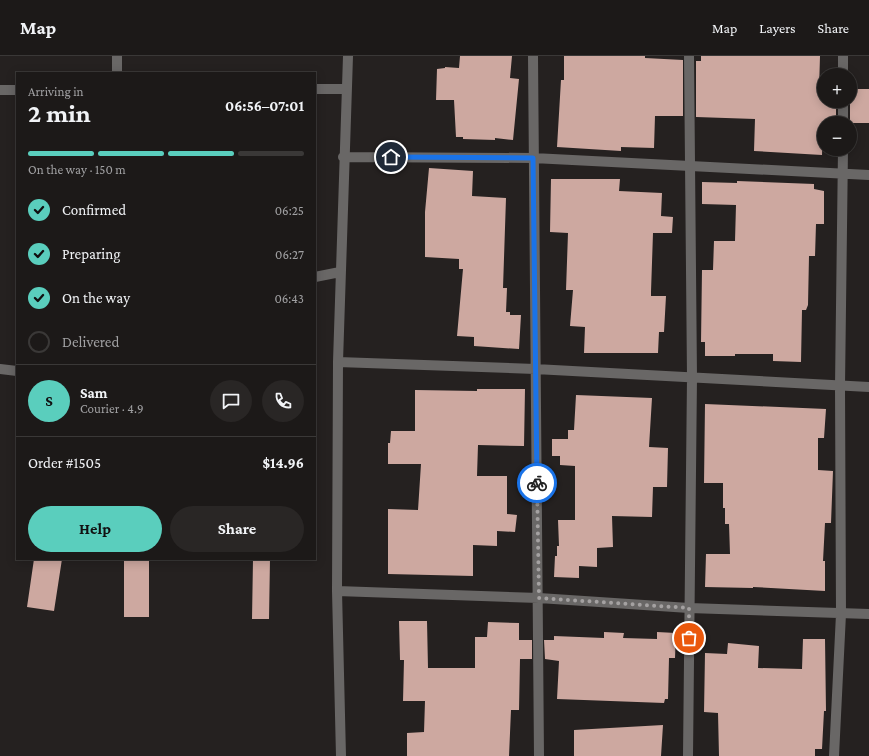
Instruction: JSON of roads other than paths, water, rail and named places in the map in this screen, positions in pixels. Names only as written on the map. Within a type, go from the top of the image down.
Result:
[{"type":"street","points":[[117,56],[117,72]]},
{"type":"street","points":[[340,756],[337,591],[338,362],[343,157],[348,56]]},
{"type":"street","points":[[533,56],[535,369],[539,598],[539,756]]},
{"type":"street","points":[[688,756],[692,377],[689,56]]},
{"type":"street","points":[[843,56],[843,68]]},
{"type":"street","points":[[316,89],[346,89]]},
{"type":"street","points":[[0,90],[16,90]]},
{"type":"street","points":[[834,756],[841,614],[840,386],[843,156]]},
{"type":"street","points":[[343,157],[533,158],[869,175]]},
{"type":"street","points":[[316,277],[340,272]]},
{"type":"street","points":[[338,362],[535,369],[869,387]]},
{"type":"street","points":[[0,369],[16,371]]},
{"type":"street","points":[[337,591],[539,598],[689,608],[869,614]]}]
